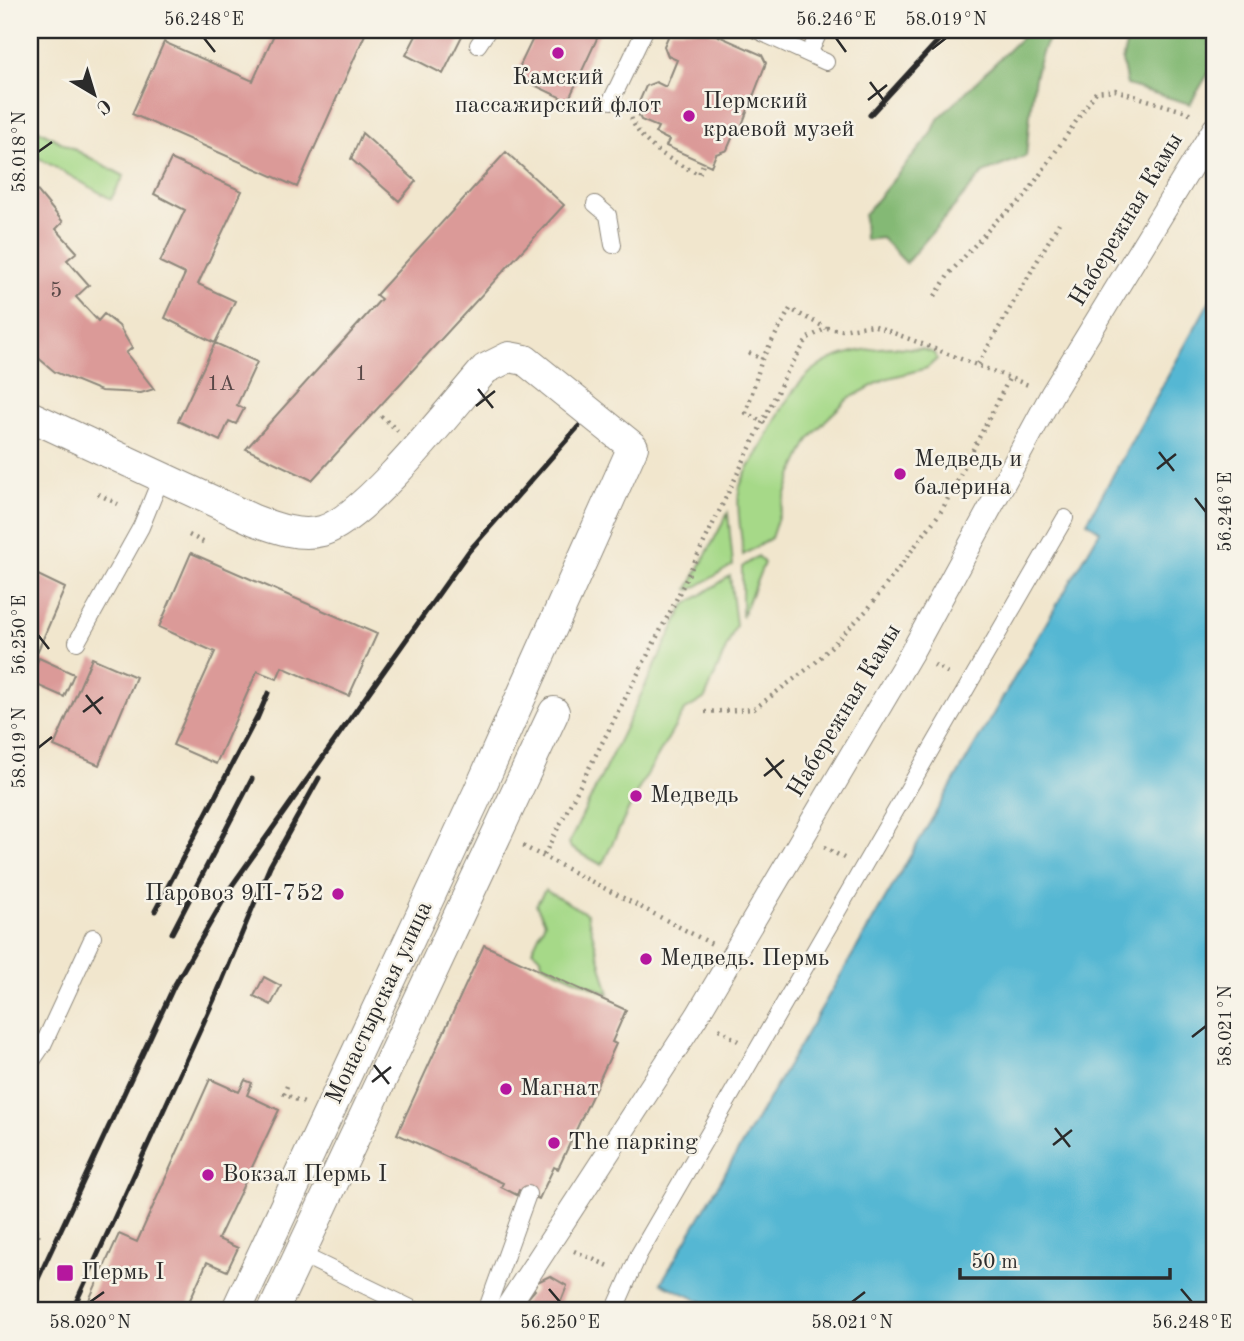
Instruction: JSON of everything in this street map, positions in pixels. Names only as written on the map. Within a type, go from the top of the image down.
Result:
[{"type":"street","name":"Набережная Камы","points":[[505,1311],[697,1017],[912,652],[1052,394],[1209,123]]},
{"type":"street","name":"Монастырская улица","points":[[161,478],[284,531],[322,531],[363,506],[485,369],[509,357],[525,360],[633,447],[522,694],[236,1311]]},
{"type":"street","points":[[30,416],[161,478]]},
{"type":"street","name":"Монастырская улица","points":[[508,808],[522,694]]},
{"type":"street","name":"Монастырская улица","points":[[273,1311],[554,712]]},
{"type":"lane","points":[[478,45],[488,30]]},
{"type":"lane","points":[[611,101],[645,30]]},
{"type":"lane","points":[[756,30],[826,62]]},
{"type":"lane","points":[[810,54],[820,30]]},
{"type":"lane","points":[[595,204],[608,215],[613,245]]},
{"type":"lane","points":[[77,642],[141,527],[161,478]]},
{"type":"lane","points":[[614,1311],[639,1254],[1065,518]]},
{"type":"lane","points":[[30,1064],[43,1045],[93,937]]},
{"type":"lane","points":[[486,1311],[528,1194]]},
{"type":"lane","points":[[300,1254],[417,1311]]},
{"type":"path","points":[[935,296],[949,274],[997,220],[1024,198],[1096,92],[1115,90],[1209,123]]},
{"type":"path","points":[[629,108],[636,128],[666,159],[699,174],[704,162]]},
{"type":"path","points":[[978,364],[1059,223]]},
{"type":"path","points":[[765,423],[746,413],[762,359],[790,309],[827,328],[842,330],[873,325],[1052,394]]},
{"type":"path","points":[[544,855],[765,423],[786,374],[808,338],[827,328]]},
{"type":"path","points":[[749,353],[762,359]]},
{"type":"path","points":[[705,712],[754,709],[814,664],[868,609],[942,510],[1010,377]]},
{"type":"path","points":[[98,495],[118,504]]},
{"type":"path","points":[[189,535],[207,544]]},
{"type":"path","points":[[523,846],[733,955]]},
{"type":"path","points":[[288,1086],[284,1094],[313,1108]]},
{"type":"path","points":[[30,1227],[40,1231],[30,1254]]},
{"type":"path","points":[[581,1254],[611,1266]]},
{"type":"green space","points":[[1029,30],[1056,30],[1041,54],[1033,89],[1026,156],[983,173],[906,263],[882,238],[865,240],[864,215],[932,133],[938,119]]},
{"type":"green space","points":[[1130,30],[1214,30],[1214,64],[1190,104],[1127,85],[1122,61]]},
{"type":"green space","points":[[31,126],[124,176],[111,199],[30,153]]},
{"type":"green space","points":[[891,347],[922,349],[934,353],[937,359],[927,368],[885,379],[848,399],[825,421],[808,441],[793,473],[771,538],[743,555],[738,507],[740,486],[796,388],[808,374],[823,363],[841,355]]},
{"type":"green space","points":[[728,513],[733,565],[691,590],[688,589]]},
{"type":"green space","points":[[758,556],[764,563],[742,617],[742,567]]},
{"type":"green space","points":[[730,576],[736,625],[705,698],[684,711],[637,792],[602,865],[571,848],[569,843],[684,606]]},
{"type":"green space","points":[[545,890],[587,914],[609,994],[542,964],[541,957],[532,950],[545,922],[536,905]]},
{"type":"water","points":[[1214,293],[1214,1311],[722,1311],[661,1283],[1100,531],[1087,522]]},
{"type":"building","points":[[276,30],[367,30],[297,187],[132,114],[164,42],[253,81]]},
{"type":"building","points":[[419,30],[465,30],[443,74],[406,55]]},
{"type":"building","name":"Камский пассажирский флот","points":[[537,30],[601,30],[568,101],[515,76]]},
{"type":"building","points":[[671,30],[705,30],[762,55],[766,63],[740,130],[736,129],[727,150],[716,154],[711,166],[666,146],[669,140],[655,133],[658,127],[641,120],[636,109],[646,86],[656,82],[666,87],[677,60],[668,56],[664,46]]},
{"type":"building","points":[[362,133],[416,181],[399,201],[351,159]]},
{"type":"building","points":[[506,152],[564,205],[312,480],[246,449],[381,299],[376,295]]},
{"type":"building","points":[[171,159],[242,191],[198,284],[235,301],[215,343],[165,318],[185,274],[160,262],[185,210],[154,194]]},
{"type":"building","points":[[30,182],[63,222],[56,229],[77,252],[67,260],[89,285],[76,297],[98,321],[104,314],[119,326],[132,348],[126,353],[154,389],[141,393],[101,391],[55,372],[30,351]]},
{"type":"building","points":[[215,343],[257,362],[237,405],[244,409],[236,424],[229,421],[220,441],[178,421]]},
{"type":"building","points":[[191,553],[377,634],[349,696],[282,667],[277,679],[257,671],[216,764],[173,745],[215,652],[159,627]]},
{"type":"building","points":[[38,575],[65,588],[30,669],[30,593]]},
{"type":"building","points":[[39,658],[74,674],[64,697],[35,684],[30,696],[30,677]]},
{"type":"building","points":[[92,658],[136,677],[99,765],[54,746]]},
{"type":"building","name":"Магнат","points":[[484,945],[626,1010],[612,1042],[616,1044],[558,1169],[554,1167],[539,1199],[519,1190],[517,1195],[501,1187],[503,1183],[397,1134]]},
{"type":"building","points":[[264,977],[281,986],[271,1005],[254,996]]},
{"type":"building","name":"Вокзал Пермь I","points":[[210,1079],[239,1092],[245,1080],[252,1083],[247,1095],[279,1110],[218,1239],[238,1248],[227,1271],[207,1262],[185,1311],[84,1311],[119,1234],[137,1242]]},
{"type":"building","points":[[550,1276],[567,1286],[557,1311],[523,1311],[520,1307],[535,1290],[531,1285]]},
{"type":"railway","points":[[870,115],[948,30]]},
{"type":"railway","points":[[30,1296],[174,986],[231,887],[469,551],[579,426]]},
{"type":"railway","points":[[257,719],[268,693]]},
{"type":"railway","points":[[155,911],[260,711]]},
{"type":"railway","points":[[72,1311],[217,993],[270,866],[319,778]]},
{"type":"railway","points":[[172,933],[252,779]]},
{"type":"place","name":"Камский пассажирский флот","points":[[558,53]]},
{"type":"place","name":"Пермский краевой музей","points":[[689,116]]},
{"type":"place","name":"Медведь и балерина","points":[[900,474]]},
{"type":"place","name":"Медведь","points":[[636,796]]},
{"type":"place","name":"Паровоз 9П-752","points":[[338,894]]},
{"type":"place","name":"Медведь. Пермь","points":[[646,959]]},
{"type":"place","name":"Магнат","points":[[506,1089]]},
{"type":"place","name":"The паркing","points":[[554,1143]]},
{"type":"place","name":"Вокзал Пермь I","points":[[208,1175]]},
{"type":"place","name":"Пермь I","points":[[65,1273]]}]
